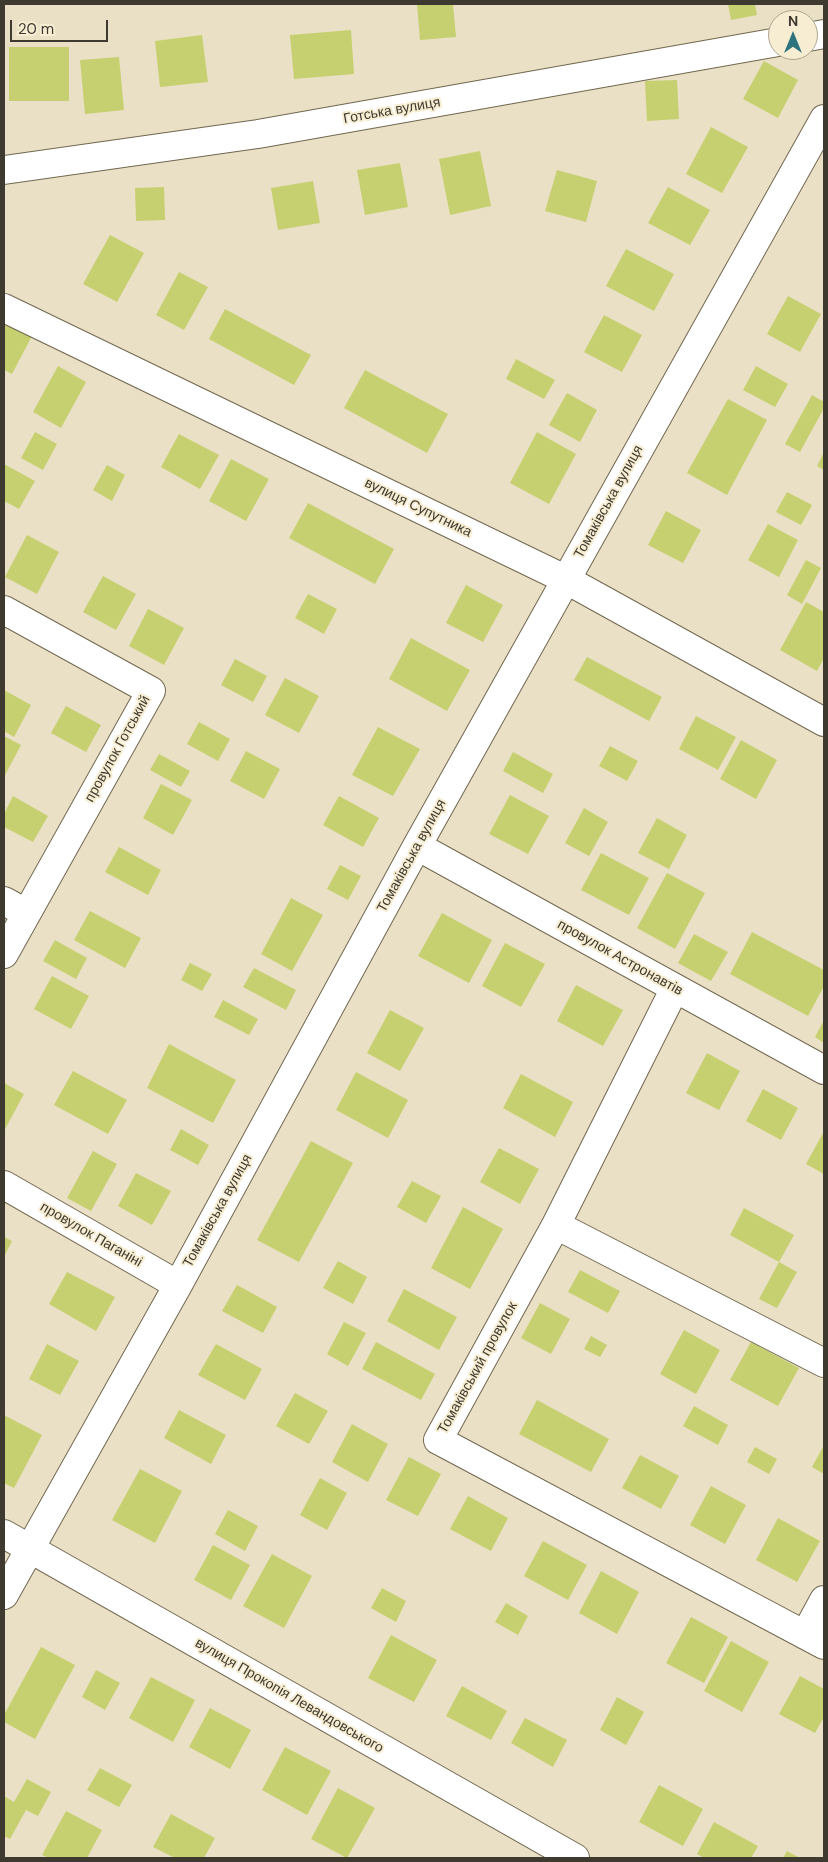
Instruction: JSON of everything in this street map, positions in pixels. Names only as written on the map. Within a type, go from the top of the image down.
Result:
[{"type":"street","name":"Готська вулиця","points":[[4,170],[258,134],[768,44]]},
{"type":"street","name":"Томаківська вулиця","points":[[4,1596],[178,1285],[565,579],[824,119]]},
{"type":"street","name":"вулиця Супутника","points":[[4,308],[565,579],[824,722]]},
{"type":"street","name":"провулок Готський","points":[[4,610],[150,691],[15,907],[4,954]]},
{"type":"street","name":"провулок Астронавтів","points":[[417,846],[824,1070]]},
{"type":"street","name":"Томаківський провулок","points":[[675,988],[556,1225],[438,1440],[815,1640]]},
{"type":"street","name":"провулок Паганіні","points":[[4,1184],[178,1285]]},
{"type":"street","points":[[556,1225],[824,1363]]},
{"type":"street","name":"вулиця Прокопія Левандовського","points":[[4,1534],[575,1858]]},
{"type":"street","points":[[815,1640],[824,1600]]},
{"type":"building","points":[[417,4],[453,4],[456,37],[420,40]]},
{"type":"building","points":[[728,4],[755,4],[757,15],[731,20]]},
{"type":"building","points":[[351,30],[354,74],[294,79],[290,35]]},
{"type":"building","points":[[202,35],[208,82],[160,87],[155,41]]},
{"type":"building","points":[[9,47],[69,47],[69,101],[9,101]]},
{"type":"building","points":[[119,57],[124,110],[85,114],[80,60]]},
{"type":"building","points":[[764,61],[798,80],[778,118],[743,99]]},
{"type":"building","points":[[677,80],[679,119],[647,121],[645,81]]},
{"type":"building","points":[[711,127],[748,147],[722,193],[686,174]]},
{"type":"building","points":[[480,151],[491,206],[450,215],[439,159]]},
{"type":"building","points":[[400,163],[408,207],[365,215],[357,170]]},
{"type":"building","points":[[557,170],[597,181],[586,222],[545,211]]},
{"type":"building","points":[[313,181],[320,223],[278,230],[271,188]]},
{"type":"building","points":[[164,187],[165,220],[136,221],[135,188]]},
{"type":"building","points":[[668,187],[710,210],[690,245],[648,223]]},
{"type":"building","points":[[110,235],[144,253],[117,302],[83,284]]},
{"type":"building","points":[[626,249],[674,274],[654,311],[606,286]]},
{"type":"building","points":[[179,272],[208,287],[184,330],[156,315]]},
{"type":"building","points":[[788,296],[821,314],[800,352],[767,334]]},
{"type":"building","points":[[225,309],[311,355],[294,385],[209,339]]},
{"type":"building","points":[[604,315],[642,335],[622,372],[584,352]]},
{"type":"building","points":[[4,321],[32,336],[12,374],[4,370]]},
{"type":"building","points":[[516,359],[555,380],[544,399],[506,379]]},
{"type":"building","points":[[58,366],[86,382],[61,428],[33,412]]},
{"type":"building","points":[[756,366],[788,384],[775,407],[743,390]]},
{"type":"building","points":[[365,370],[448,414],[427,453],[344,408]]},
{"type":"building","points":[[567,393],[597,410],[580,442],[549,425]]},
{"type":"building","points":[[812,395],[824,402],[824,408],[800,452],[785,444]]},
{"type":"building","points":[[728,399],[767,420],[727,495],[687,473]]},
{"type":"building","points":[[35,432],[57,444],[43,470],[21,458]]},
{"type":"building","points":[[537,432],[576,454],[549,504],[510,483]]},
{"type":"building","points":[[179,434],[219,455],[200,489],[161,467]]},
{"type":"building","points":[[824,452],[824,470],[817,466]]},
{"type":"building","points":[[231,459],[269,479],[246,521],[209,501]]},
{"type":"building","points":[[4,464],[35,481],[19,509],[4,501]]},
{"type":"building","points":[[107,465],[125,475],[112,501],[93,490]]},
{"type":"building","points":[[787,492],[812,505],[801,525],[776,512]]},
{"type":"building","points":[[308,503],[394,549],[375,584],[289,538]]},
{"type":"building","points":[[666,511],[701,530],[683,563],[648,545]]},
{"type":"building","points":[[768,524],[798,540],[779,577],[748,560]]},
{"type":"building","points":[[27,535],[59,552],[37,594],[5,577]]},
{"type":"building","points":[[806,560],[821,568],[802,604],[787,595]]},
{"type":"building","points":[[103,576],[136,594],[116,630],[83,612]]},
{"type":"building","points":[[466,585],[503,605],[483,642],[446,623]]},
{"type":"building","points":[[308,594],[337,609],[324,634],[295,618]]},
{"type":"building","points":[[806,602],[824,612],[824,658],[817,671],[780,650]]},
{"type":"building","points":[[148,609],[184,628],[164,665],[129,646]]},
{"type":"building","points":[[411,638],[470,670],[447,711],[389,679]]},
{"type":"building","points":[[587,657],[662,697],[649,721],[574,680]]},
{"type":"building","points":[[235,659],[267,676],[253,702],[221,685]]},
{"type":"building","points":[[285,678],[319,696],[299,733],[265,715]]},
{"type":"building","points":[[4,690],[31,705],[14,737],[4,731]]},
{"type":"building","points":[[66,706],[101,725],[86,752],[51,733]]},
{"type":"building","points":[[696,716],[736,737],[718,770],[679,749]]},
{"type":"building","points":[[199,722],[230,739],[218,761],[187,744]]},
{"type":"building","points":[[378,727],[420,749],[393,796],[352,775]]},
{"type":"building","points":[[4,736],[21,745],[4,777]]},
{"type":"building","points":[[741,740],[777,760],[756,799],[720,779]]},
{"type":"building","points":[[610,746],[638,761],[627,781],[599,766]]},
{"type":"building","points":[[246,751],[280,769],[264,799],[230,781]]},
{"type":"building","points":[[513,752],[553,774],[543,793],[503,771]]},
{"type":"building","points":[[159,754],[190,771],[181,787],[150,770]]},
{"type":"building","points":[[161,784],[192,800],[173,835],[143,818]]},
{"type":"building","points":[[510,795],[549,816],[528,854],[489,834]]},
{"type":"building","points":[[13,796],[48,816],[33,842],[4,827],[4,814]]},
{"type":"building","points":[[339,796],[379,818],[363,847],[323,825]]},
{"type":"building","points":[[584,808],[608,822],[589,856],[565,843]]},
{"type":"building","points":[[657,818],[687,835],[669,869],[638,853]]},
{"type":"building","points":[[119,847],[161,870],[148,895],[105,872]]},
{"type":"building","points":[[601,853],[649,878],[629,915],[581,890]]},
{"type":"building","points":[[340,865],[361,876],[348,900],[327,889]]},
{"type":"building","points":[[667,873],[705,893],[675,949],[637,928]]},
{"type":"building","points":[[291,898],[323,915],[292,971],[261,954]]},
{"type":"building","points":[[90,911],[141,938],[125,968],[74,940]]},
{"type":"building","points":[[442,913],[492,940],[469,983],[418,956]]},
{"type":"building","points":[[752,932],[824,970],[824,986],[808,1016],[730,974]]},
{"type":"building","points":[[694,934],[728,952],[711,981],[678,963]]},
{"type":"building","points":[[55,940],[87,958],[76,979],[43,961]]},
{"type":"building","points":[[505,943],[545,964],[521,1007],[482,986]]},
{"type":"building","points":[[190,963],[212,974],[202,991],[181,980]]},
{"type":"building","points":[[254,968],[296,990],[286,1010],[243,987]]},
{"type":"building","points":[[52,976],[89,996],[71,1029],[34,1009]]},
{"type":"building","points":[[576,985],[623,1010],[603,1046],[557,1021]]},
{"type":"building","points":[[223,1000],[258,1019],[249,1035],[214,1017]]},
{"type":"building","points":[[390,1010],[424,1028],[400,1071],[367,1053]]},
{"type":"building","points":[[824,1020],[824,1043],[815,1037]]},
{"type":"building","points":[[169,1044],[236,1080],[213,1123],[147,1088]]},
{"type":"building","points":[[707,1053],[740,1071],[719,1110],[686,1093]]},
{"type":"building","points":[[73,1071],[127,1100],[108,1134],[54,1105]]},
{"type":"building","points":[[356,1072],[408,1100],[388,1138],[336,1110]]},
{"type":"building","points":[[521,1074],[573,1102],[555,1137],[503,1108]]},
{"type":"building","points":[[4,1083],[24,1094],[4,1131]]},
{"type":"building","points":[[763,1089],[798,1108],[781,1140],[746,1121]]},
{"type":"building","points":[[181,1129],[209,1145],[198,1165],[170,1150]]},
{"type":"building","points":[[824,1131],[824,1174],[806,1164]]},
{"type":"building","points":[[311,1141],[353,1163],[299,1262],[257,1240]]},
{"type":"building","points":[[499,1148],[539,1169],[520,1204],[480,1182]]},
{"type":"building","points":[[93,1151],[117,1164],[91,1211],[67,1198]]},
{"type":"building","points":[[136,1173],[171,1191],[152,1225],[118,1206]]},
{"type":"building","points":[[412,1181],[441,1196],[426,1223],[397,1207]]},
{"type":"building","points":[[463,1207],[503,1229],[470,1289],[431,1268]]},
{"type":"building","points":[[744,1208],[794,1235],[779,1262],[730,1235]]},
{"type":"building","points":[[4,1237],[12,1241],[4,1257]]},
{"type":"building","points":[[338,1261],[367,1277],[353,1304],[323,1288]]},
{"type":"building","points":[[779,1262],[797,1272],[777,1308],[759,1299]]},
{"type":"building","points":[[580,1270],[620,1291],[608,1313],[568,1292]]},
{"type":"building","points":[[67,1272],[115,1297],[96,1331],[49,1304]]},
{"type":"building","points":[[237,1285],[277,1307],[263,1333],[222,1311]]},
{"type":"building","points":[[404,1289],[457,1317],[439,1350],[387,1321]]},
{"type":"building","points":[[540,1303],[570,1319],[551,1354],[521,1338]]},
{"type":"building","points":[[344,1322],[366,1333],[348,1366],[327,1354]]},
{"type":"building","points":[[684,1330],[720,1350],[696,1394],[660,1374]]},
{"type":"building","points":[[591,1336],[607,1345],[600,1357],[584,1349]]},
{"type":"building","points":[[376,1342],[435,1374],[421,1400],[362,1369]]},
{"type":"building","points":[[751,1342],[799,1368],[778,1406],[730,1380]]},
{"type":"building","points":[[47,1344],[79,1361],[60,1395],[29,1379]]},
{"type":"building","points":[[216,1344],[262,1369],[245,1400],[198,1375]]},
{"type":"building","points":[[295,1393],[328,1411],[309,1444],[276,1426]]},
{"type":"building","points":[[537,1400],[609,1439],[591,1472],[519,1434]]},
{"type":"building","points":[[694,1406],[728,1425],[718,1445],[683,1426]]},
{"type":"building","points":[[179,1410],[226,1435],[211,1464],[164,1438]]},
{"type":"building","points":[[4,1415],[42,1435],[14,1488],[4,1483]]},
{"type":"building","points":[[352,1424],[388,1444],[368,1482],[332,1462]]},
{"type":"building","points":[[824,1445],[824,1474],[812,1467]]},
{"type":"building","points":[[755,1447],[777,1459],[769,1474],[747,1462]]},
{"type":"building","points":[[640,1455],[679,1476],[661,1509],[622,1488]]},
{"type":"building","points":[[409,1457],[441,1474],[418,1516],[386,1500]]},
{"type":"building","points":[[140,1469],[182,1491],[155,1543],[112,1520]]},
{"type":"building","points":[[320,1478],[347,1493],[327,1530],[300,1515]]},
{"type":"building","points":[[711,1486],[746,1505],[725,1544],[690,1525]]},
{"type":"building","points":[[468,1496],[508,1518],[491,1551],[450,1529]]},
{"type":"building","points":[[228,1510],[258,1526],[245,1551],[215,1534]]},
{"type":"building","points":[[778,1518],[820,1541],[797,1582],[756,1560]]},
{"type":"building","points":[[543,1541],[587,1565],[568,1600],[524,1576]]},
{"type":"building","points":[[213,1545],[250,1565],[231,1600],[194,1580]]},
{"type":"building","points":[[272,1554],[312,1576],[284,1628],[243,1606]]},
{"type":"building","points":[[601,1571],[639,1592],[617,1634],[579,1613]]},
{"type":"building","points":[[382,1588],[406,1601],[396,1622],[371,1608]]},
{"type":"building","points":[[506,1603],[528,1616],[518,1635],[495,1622]]},
{"type":"building","points":[[691,1617],[728,1637],[704,1683],[666,1663]]},
{"type":"building","points":[[391,1635],[437,1660],[414,1702],[368,1678]]},
{"type":"building","points":[[731,1641],[769,1662],[742,1712],[704,1691]]},
{"type":"building","points":[[41,1647],[75,1665],[35,1739],[4,1722],[4,1715]]},
{"type":"building","points":[[96,1670],[120,1683],[105,1710],[82,1697]]},
{"type":"building","points":[[800,1676],[824,1689],[824,1717],[815,1733],[779,1714]]},
{"type":"building","points":[[151,1677],[195,1700],[173,1742],[129,1718]]},
{"type":"building","points":[[462,1686],[507,1711],[491,1740],[446,1716]]},
{"type":"building","points":[[617,1697],[644,1712],[626,1745],[600,1730]]},
{"type":"building","points":[[210,1708],[251,1730],[230,1769],[189,1747]]},
{"type":"building","points":[[525,1718],[567,1740],[553,1767],[511,1743]]},
{"type":"building","points":[[285,1747],[331,1771],[307,1815],[262,1790]]},
{"type":"building","points":[[100,1768],[132,1785],[119,1807],[87,1790]]},
{"type":"building","points":[[27,1779],[51,1792],[38,1816],[26,1810],[10,1839],[4,1836],[4,1796],[14,1802]]},
{"type":"building","points":[[659,1785],[703,1809],[683,1846],[639,1822]]},
{"type":"building","points":[[338,1788],[375,1808],[347,1858],[311,1839]]},
{"type":"building","points":[[66,1811],[102,1830],[87,1858],[49,1858],[42,1855]]},
{"type":"building","points":[[171,1814],[215,1838],[204,1858],[175,1858],[153,1847]]},
{"type":"building","points":[[714,1822],[758,1846],[751,1858],[704,1858],[697,1854]]},
{"type":"building","points":[[787,1851],[800,1858],[783,1858]]}]
